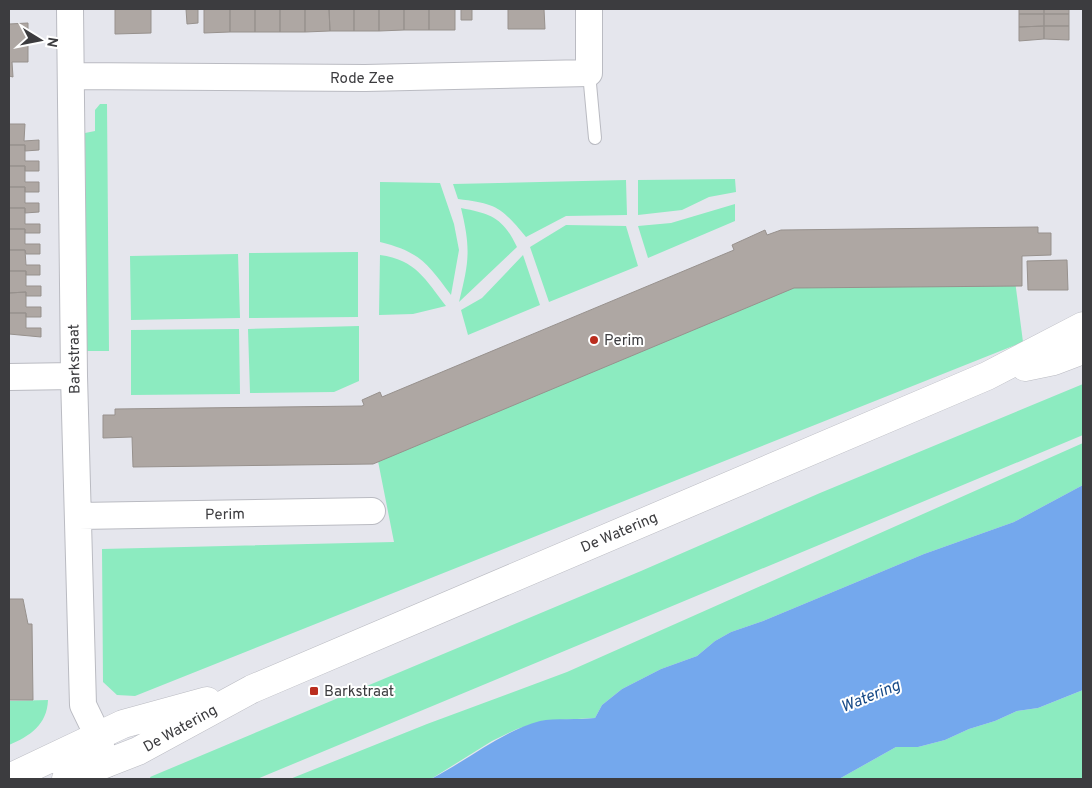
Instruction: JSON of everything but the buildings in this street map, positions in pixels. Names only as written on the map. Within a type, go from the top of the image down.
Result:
[{"type":"main road","name":"De Watering","points":[[66,779],[138,751],[252,688],[987,376],[1083,326]]},
{"type":"main road","name":"De Watering","points":[[987,376],[1054,360],[1083,350]]},
{"type":"main road","name":"De Watering","points":[[9,778],[123,724],[252,688]]},
{"type":"street","name":"Barkstraat","points":[[70,9],[74,376],[83,705],[98,736]]},
{"type":"street","points":[[589,9],[590,73]]},
{"type":"street","name":"Rode Zee","points":[[71,76],[365,78],[590,73]]},
{"type":"street","points":[[9,377],[74,376]]},
{"type":"street","name":"Perim","points":[[79,516],[372,511]]},
{"type":"street","points":[[98,736],[106,764]]},
{"type":"lane","points":[[590,73],[595,138]]},
{"type":"green space","points":[[100,104],[107,104],[109,351],[87,351],[85,133],[95,131],[95,110]]},
{"type":"green space","points":[[735,179],[736,192],[709,197],[682,210],[638,215],[638,180]]},
{"type":"green space","points":[[626,180],[627,215],[566,216],[526,237],[504,213],[490,205],[458,199],[453,184]]},
{"type":"green space","points":[[380,182],[440,183],[454,224],[459,250],[451,295],[422,260],[405,250],[380,242]]},
{"type":"green space","points":[[735,204],[735,221],[648,258],[638,226],[671,223]]},
{"type":"green space","points":[[461,208],[489,215],[501,223],[517,247],[459,302],[468,255]]},
{"type":"green space","points":[[566,225],[626,226],[638,266],[549,302],[530,247]]},
{"type":"green space","points":[[358,252],[358,317],[249,318],[249,253]]},
{"type":"green space","points":[[238,254],[240,318],[131,320],[130,256]]},
{"type":"green space","points":[[380,255],[403,261],[419,272],[446,306],[413,314],[379,315]]},
{"type":"green space","points":[[523,255],[540,305],[468,335],[461,310],[482,298]]},
{"type":"green space","points":[[1014,273],[1023,342],[135,696],[117,695],[103,682],[102,549],[394,542],[377,456],[804,276]]},
{"type":"green space","points":[[359,326],[359,381],[334,392],[250,393],[248,329]]},
{"type":"green space","points":[[239,329],[240,394],[131,395],[131,330]]},
{"type":"green space","points":[[1083,384],[1083,435],[257,779],[151,779],[150,777],[641,571],[820,493]]},
{"type":"green space","points":[[1083,443],[1083,485],[1014,522],[924,554],[763,621],[731,632],[715,641],[697,656],[661,669],[622,689],[602,705],[595,718],[542,721],[517,729],[492,741],[431,779],[290,779],[427,724],[567,672]]},
{"type":"green space","points":[[1083,690],[1083,779],[839,779],[896,747],[918,747],[945,740],[1017,711],[1038,708]]},
{"type":"green space","points":[[48,700],[47,709],[41,723],[24,738],[9,745],[9,701]]},
{"type":"water","name":"Watering","points":[[1083,485],[1083,690],[1038,708],[1017,711],[945,740],[918,747],[896,747],[839,779],[431,779],[498,739],[525,726],[546,720],[595,718],[602,705],[622,689],[661,669],[697,656],[715,641],[731,632],[763,621],[924,554],[1014,522]]},
{"type":"place","name":"Perim","points":[[594,340]]},
{"type":"place","name":"Barkstraat","points":[[314,691]]}]
